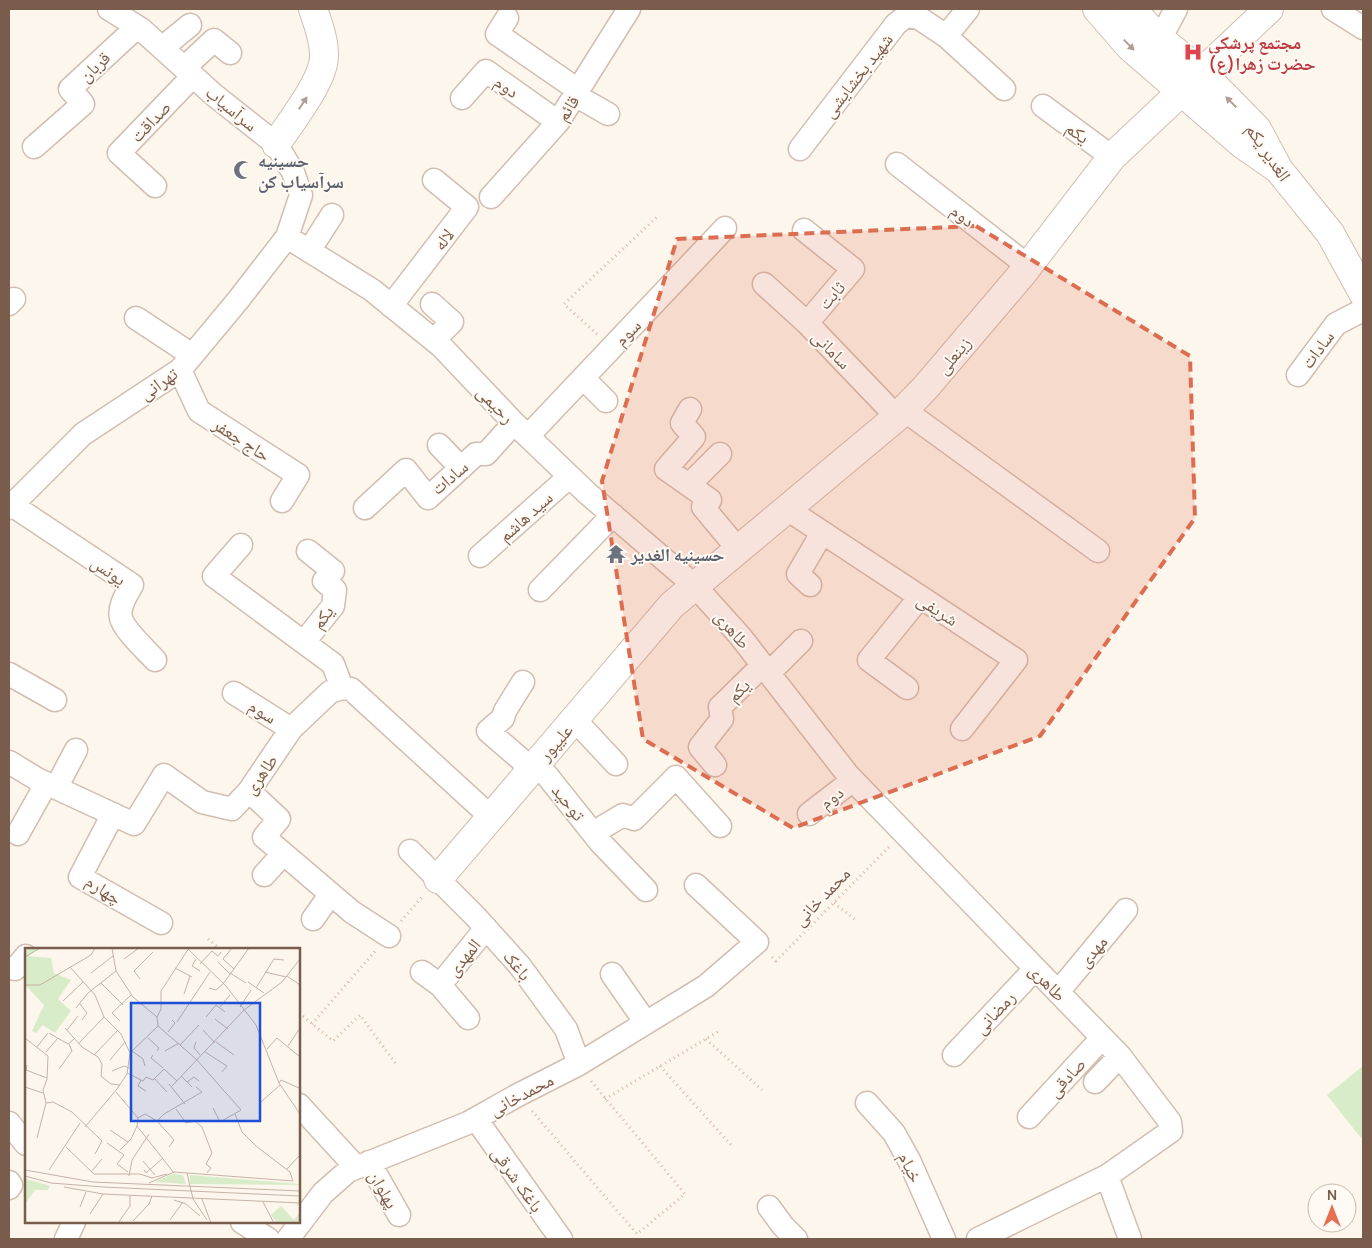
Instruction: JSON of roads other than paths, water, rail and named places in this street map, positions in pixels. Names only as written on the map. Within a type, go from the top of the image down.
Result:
[{"type":"street","name":"سرآسیاب","points":[[109,9],[137,27],[188,72],[276,144],[293,172],[301,195],[287,237]]},
{"type":"street","points":[[276,144],[320,74],[324,56],[321,32],[313,9]]},
{"type":"street","name":"قائم","points":[[492,197],[558,122],[629,9]]},
{"type":"street","points":[[946,36],[968,9]]},
{"type":"street","points":[[1097,9],[1130,47],[1242,144],[1279,170]]},
{"type":"street","name":"الغدیر یکم","points":[[1131,9],[1160,39],[1201,72],[1257,129],[1279,170],[1330,233],[1363,293]]},
{"type":"street","points":[[1160,39],[1176,9]]},
{"type":"street","name":"زینعلی","points":[[672,605],[901,413],[926,387],[1028,266],[1112,157],[1269,9]]},
{"type":"street","points":[[1333,9],[1363,28]]},
{"type":"street","name":"شهید بخشایشی","points":[[800,148],[896,24],[906,16],[919,18],[946,36],[1004,89]]},
{"type":"street","points":[[507,18],[497,34],[608,114]]},
{"type":"street","points":[[162,48],[190,25]]},
{"type":"street","name":"قربان","points":[[34,147],[83,104],[70,89],[137,27]]},
{"type":"street","points":[[188,72],[214,40],[230,53]]},
{"type":"street","name":"دوم","points":[[462,98],[486,71],[558,122]]},
{"type":"street","name":"صداقت","points":[[155,186],[120,153],[188,72]]},
{"type":"street","name":"یکم","points":[[1043,106],[1112,157]]},
{"type":"street","name":"دوم","points":[[898,164],[1028,266]]},
{"type":"street","name":"لاله","points":[[391,306],[468,207],[434,180]]},
{"type":"street","points":[[309,251],[332,215]]},
{"type":"street","name":"سوم","points":[[521,430],[583,378],[725,228]]},
{"type":"street","name":"ثابت","points":[[804,230],[854,269],[807,323]]},
{"type":"street","name":"رحیمی","points":[[287,237],[372,290],[434,340],[569,477],[695,586]]},
{"type":"street","name":"تهرانی","points":[[10,507],[83,434],[186,363],[239,300],[287,237]]},
{"type":"street","name":"سامانی","points":[[764,284],[901,413],[1098,551]]},
{"type":"street","points":[[432,304],[452,322],[434,340]]},
{"type":"street","name":"سادات","points":[[1298,375],[1336,324],[1363,310]]},
{"type":"street","points":[[136,318],[186,363]]},
{"type":"street","name":"حاج جعفر","points":[[186,363],[199,411],[298,475],[282,502]]},
{"type":"street","points":[[583,378],[606,401]]},
{"type":"street","points":[[690,409],[682,423],[694,437],[666,468],[710,500],[703,507],[738,549]]},
{"type":"street","name":"سادات","points":[[365,508],[406,470],[428,498],[476,454],[486,454],[521,430]]},
{"type":"street","points":[[438,445],[461,468]]},
{"type":"street","points":[[688,485],[720,454]]},
{"type":"street","name":"سید هاشم","points":[[480,556],[569,477]]},
{"type":"street","name":"یونس","points":[[10,507],[132,585],[122,603],[120,617],[155,660]]},
{"type":"street","name":"شریفی","points":[[787,509],[1016,660],[962,729]]},
{"type":"street","points":[[540,590],[613,515]]},
{"type":"street","points":[[810,585],[798,574],[822,532]]},
{"type":"street","points":[[242,545],[214,576],[333,664],[342,688],[350,689],[491,817]]},
{"type":"street","name":"یکم","points":[[304,642],[333,606],[335,590],[324,581],[333,571],[308,551]]},
{"type":"street","name":"طاهری","points":[[695,586],[766,669],[853,780],[1120,1056],[1170,1122],[1171,1131],[1107,1176],[978,1239]]},
{"type":"street","points":[[907,688],[869,660],[920,597]]},
{"type":"street","name":"علیپور","points":[[438,879],[672,605]]},
{"type":"street","points":[[766,669],[800,641]]},
{"type":"street","name":"یکم","points":[[715,765],[700,747],[722,719],[720,707],[766,669]]},
{"type":"street","points":[[9,674],[55,700]]},
{"type":"street","name":"توحید","points":[[523,682],[505,711],[503,718],[488,731],[534,766],[597,838],[646,890]]},
{"type":"street","name":"طاهری","points":[[9,762],[51,786],[134,824],[164,775],[202,802],[232,809],[248,791],[291,729],[330,692],[342,688]]},
{"type":"street","name":"سوم","points":[[234,693],[291,729]]},
{"type":"street","points":[[574,719],[616,764]]},
{"type":"street","points":[[18,834],[76,750]]},
{"type":"street","points":[[597,838],[624,815],[634,819],[676,777],[720,826]]},
{"type":"street","name":"دوم","points":[[810,814],[853,780]]},
{"type":"street","points":[[248,791],[279,819],[264,837],[330,895],[389,936]]},
{"type":"street","name":"چهارم","points":[[113,814],[80,877],[160,923]]},
{"type":"street","name":"باغک","points":[[410,851],[486,928],[520,966],[566,1029],[579,1064]]},
{"type":"street","points":[[264,874],[283,854]]},
{"type":"street","name":"محمدخانی","points":[[288,1239],[323,1193],[348,1171],[476,1118],[579,1064],[706,986],[757,942],[696,885]]},
{"type":"street","points":[[313,919],[330,895]]},
{"type":"street","name":"مهدی","points":[[1058,992],[1126,910]]},
{"type":"street","name":"المهدی","points":[[468,1018],[431,978],[486,928]]},
{"type":"street","name":"رمضانی","points":[[954,1054],[1035,969]]},
{"type":"street","points":[[612,974],[646,1023]]},
{"type":"street","name":"صادقی","points":[[1029,1117],[1102,1038]]},
{"type":"street","points":[[1094,1082],[1120,1056]]},
{"type":"street","name":"خیام","points":[[867,1103],[894,1133],[909,1160],[944,1239]]},
{"type":"street","name":"پهلوان","points":[[300,1106],[363,1165],[399,1215]]},
{"type":"street","name":"باغک شرقی","points":[[476,1118],[550,1235]]},
{"type":"street","points":[[1107,1176],[1130,1239]]},
{"type":"street","points":[[9,1182],[11,1185],[9,1188]]},
{"type":"street","points":[[769,1207],[783,1226],[796,1239]]},
{"type":"street","points":[[66,1239],[74,1223]]},
{"type":"street","points":[[244,1223],[268,1239]]},
{"type":"place","name":"مجتمع پرشکی حضرت زهرا(ع)","points":[[1193,52]]},
{"type":"place","name":"حسینیه سرآسیاب کن","points":[[243,170]]},
{"type":"place","name":"حسینیه الغدیر","points":[[616,554]]}]
